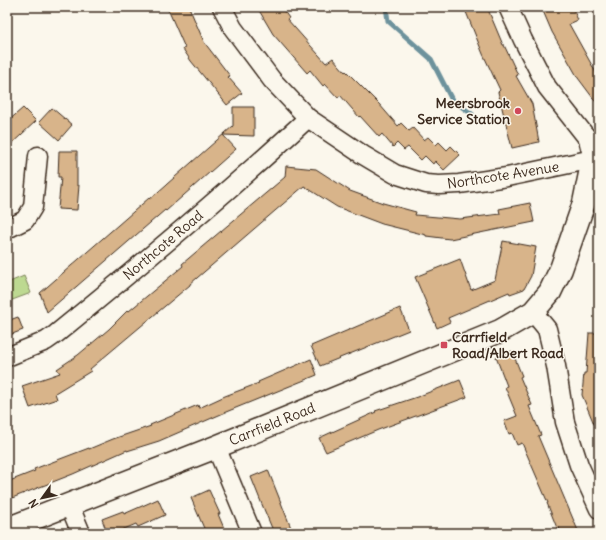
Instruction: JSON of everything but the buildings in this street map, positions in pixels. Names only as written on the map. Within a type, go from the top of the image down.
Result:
[{"type":"street","name":"Northcote Avenue","points":[[222,7],[234,28],[272,80],[308,118],[363,155],[395,174],[426,184],[459,184],[507,177],[596,157]]},
{"type":"street","points":[[508,7],[547,87],[588,139],[596,157]]},
{"type":"street","name":"Northcote Road","points":[[7,357],[46,342],[180,232],[308,118]]},
{"type":"street","points":[[7,229],[25,220],[33,207],[38,156]]},
{"type":"street","name":"Carrfield Road","points":[[7,529],[216,447],[500,331],[533,312],[550,292],[561,269],[584,203],[596,157]]},
{"type":"street","points":[[533,312],[547,329],[556,366],[565,422],[579,465],[599,509]]},
{"type":"street","points":[[216,447],[252,533]]},
{"type":"street","points":[[69,504],[81,533]]},
{"type":"green space","points":[[24,276],[31,293],[7,302],[7,283]]},
{"type":"waterway","points":[[386,7],[388,21],[431,59],[452,100],[472,114]]},
{"type":"place","name":"Meersbrook Service Station","points":[[518,111]]},
{"type":"place","name":"Carrfield Road/Albert Road","points":[[444,345]]}]
